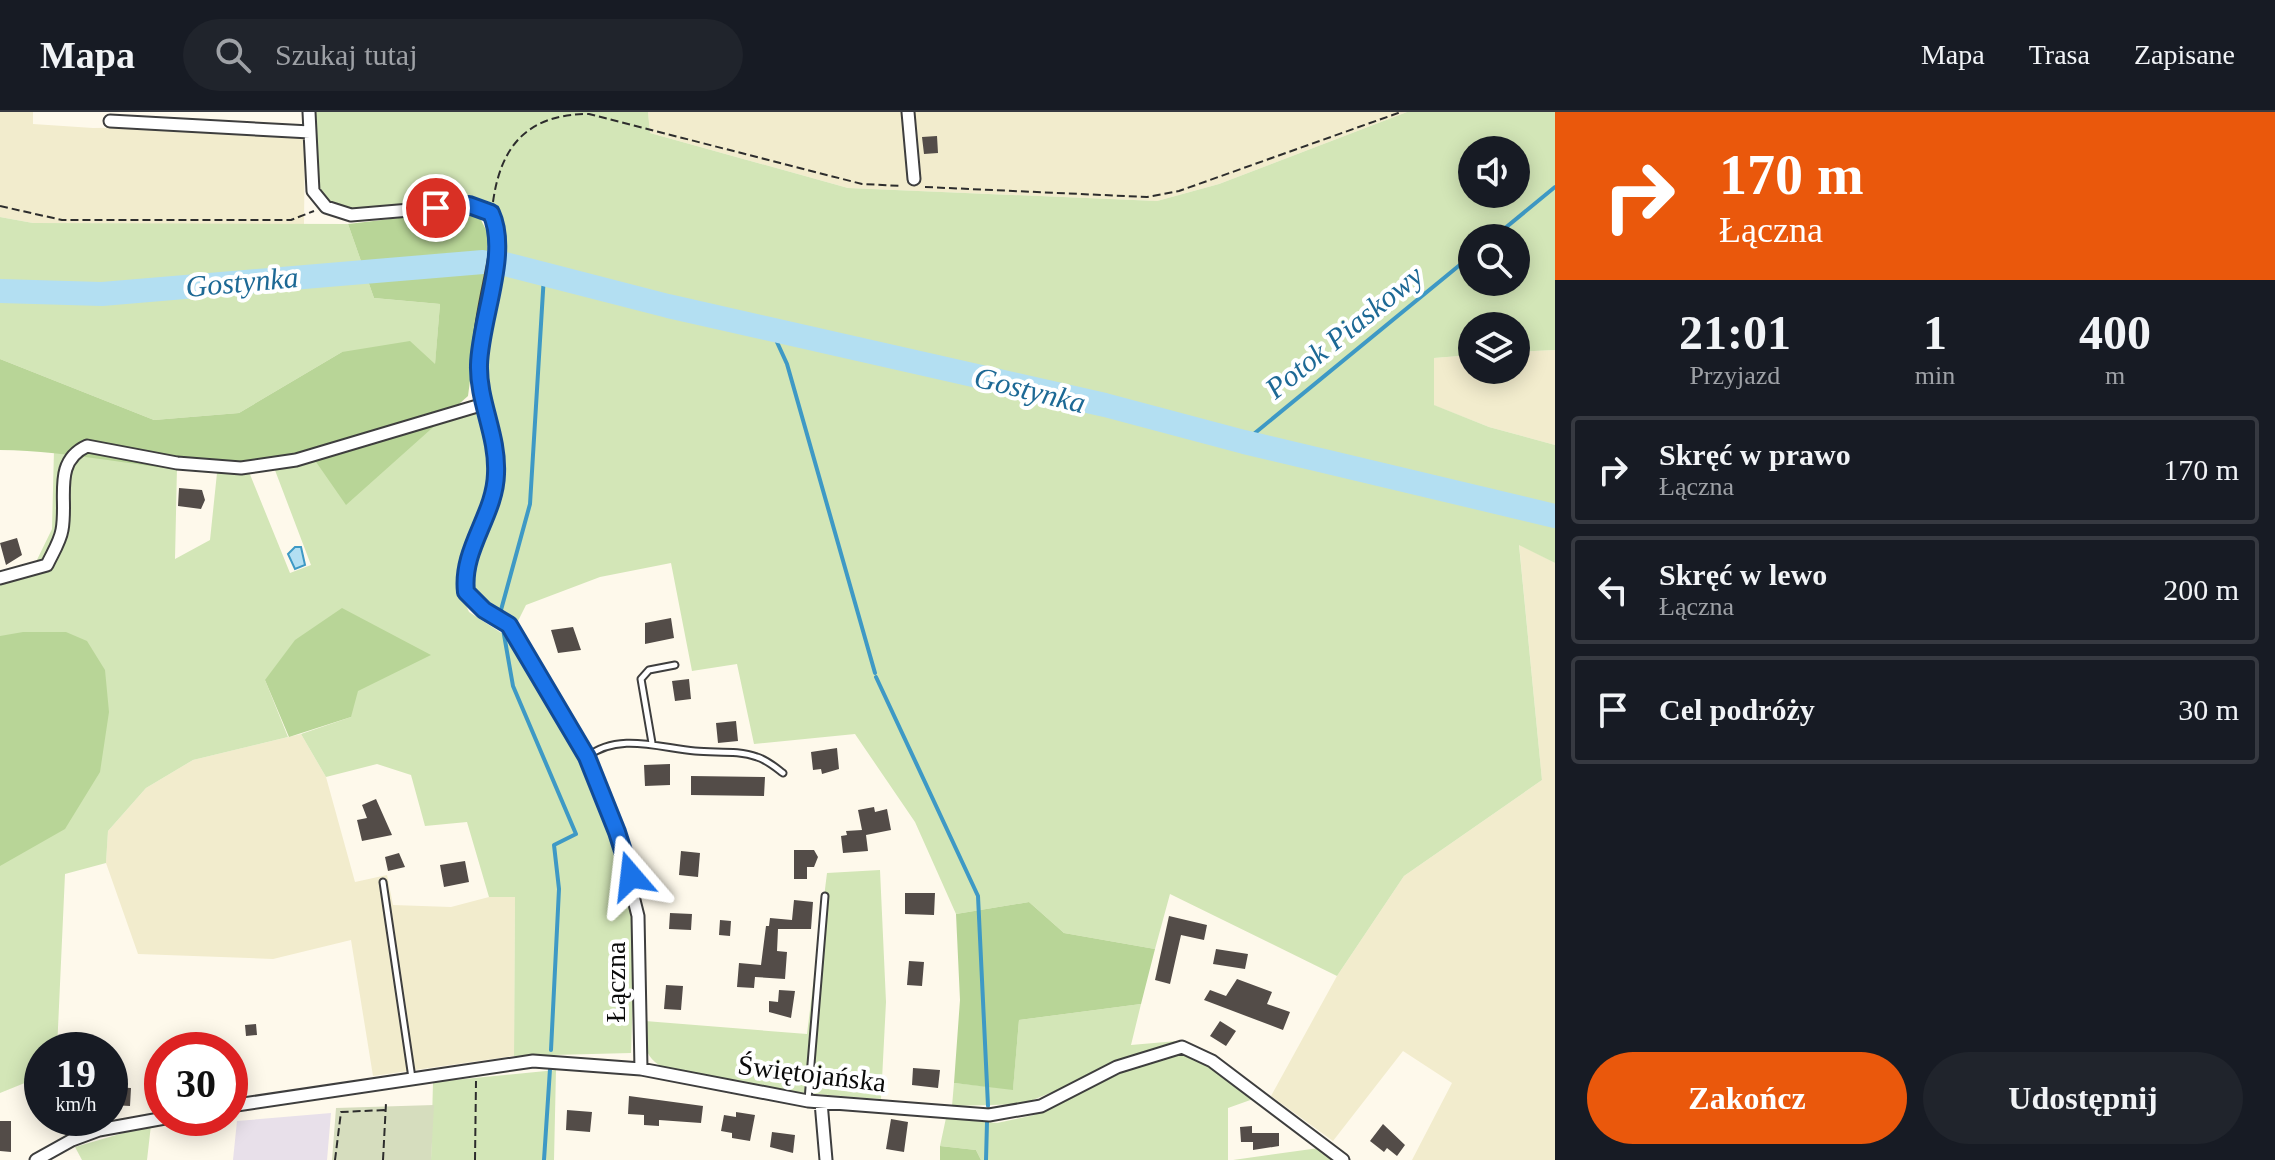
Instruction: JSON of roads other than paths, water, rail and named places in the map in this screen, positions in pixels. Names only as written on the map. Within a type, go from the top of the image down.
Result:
[{"type":"street","points":[[110,121],[310,132],[309,112]]},
{"type":"street","points":[[908,112],[915,183]]},
{"type":"street","name":"Łączna","points":[[310,132],[313,191],[326,207],[351,215],[469,205],[491,213],[498,235],[479,367],[484,404],[494,432],[496,475],[470,556],[466,592],[484,610],[509,625],[587,757],[617,832],[635,892],[639,930],[641,1069]]},
{"type":"street","points":[[0,578],[47,565],[62,532],[63,475],[75,452],[87,446],[177,463],[241,468],[296,460],[484,404]]},
{"type":"street","name":"Świętojańska","points":[[248,1103],[533,1061],[641,1069],[815,1102],[859,1103],[954,1114],[1017,1112],[1041,1106],[1117,1067],[1182,1047],[1212,1061],[1343,1160]]},
{"type":"street","points":[[815,1102],[826,1160]]},
{"type":"street","points":[[36,1160],[72,1140],[99,1130],[144,1122]]},
{"type":"lane","points":[[652,743],[641,679],[649,670],[675,665]]},
{"type":"lane","points":[[587,757],[612,744],[652,743],[693,751],[745,754],[760,758],[783,773]]},
{"type":"lane","points":[[383,882],[412,1079]]},
{"type":"lane","points":[[815,1102],[825,896]]},
{"type":"water","points":[[295,547],[301,547],[305,565],[295,569],[288,554]]},
{"type":"waterway","name":"Potok Piaskowy","points":[[1510,224],[1555,187]]},
{"type":"waterway","name":"Gostynka","points":[[0,291],[102,294],[483,262]]},
{"type":"waterway","name":"Gostynka","points":[[505,264],[668,306],[1105,405],[1244,442],[1555,516]]},
{"type":"waterway","name":"Potok Piaskowy","points":[[1244,442],[1458,266]]},
{"type":"waterway","points":[[501,610],[530,504],[544,275]]},
{"type":"waterway","points":[[771,329],[787,364],[875,673]]},
{"type":"waterway","points":[[503,629],[513,686],[576,834],[554,845],[559,889],[551,1050]]},
{"type":"waterway","points":[[876,677],[978,896],[988,1106]]},
{"type":"waterway","points":[[544,1160],[550,1069]]},
{"type":"waterway","points":[[986,1160],[987,1122]]}]
